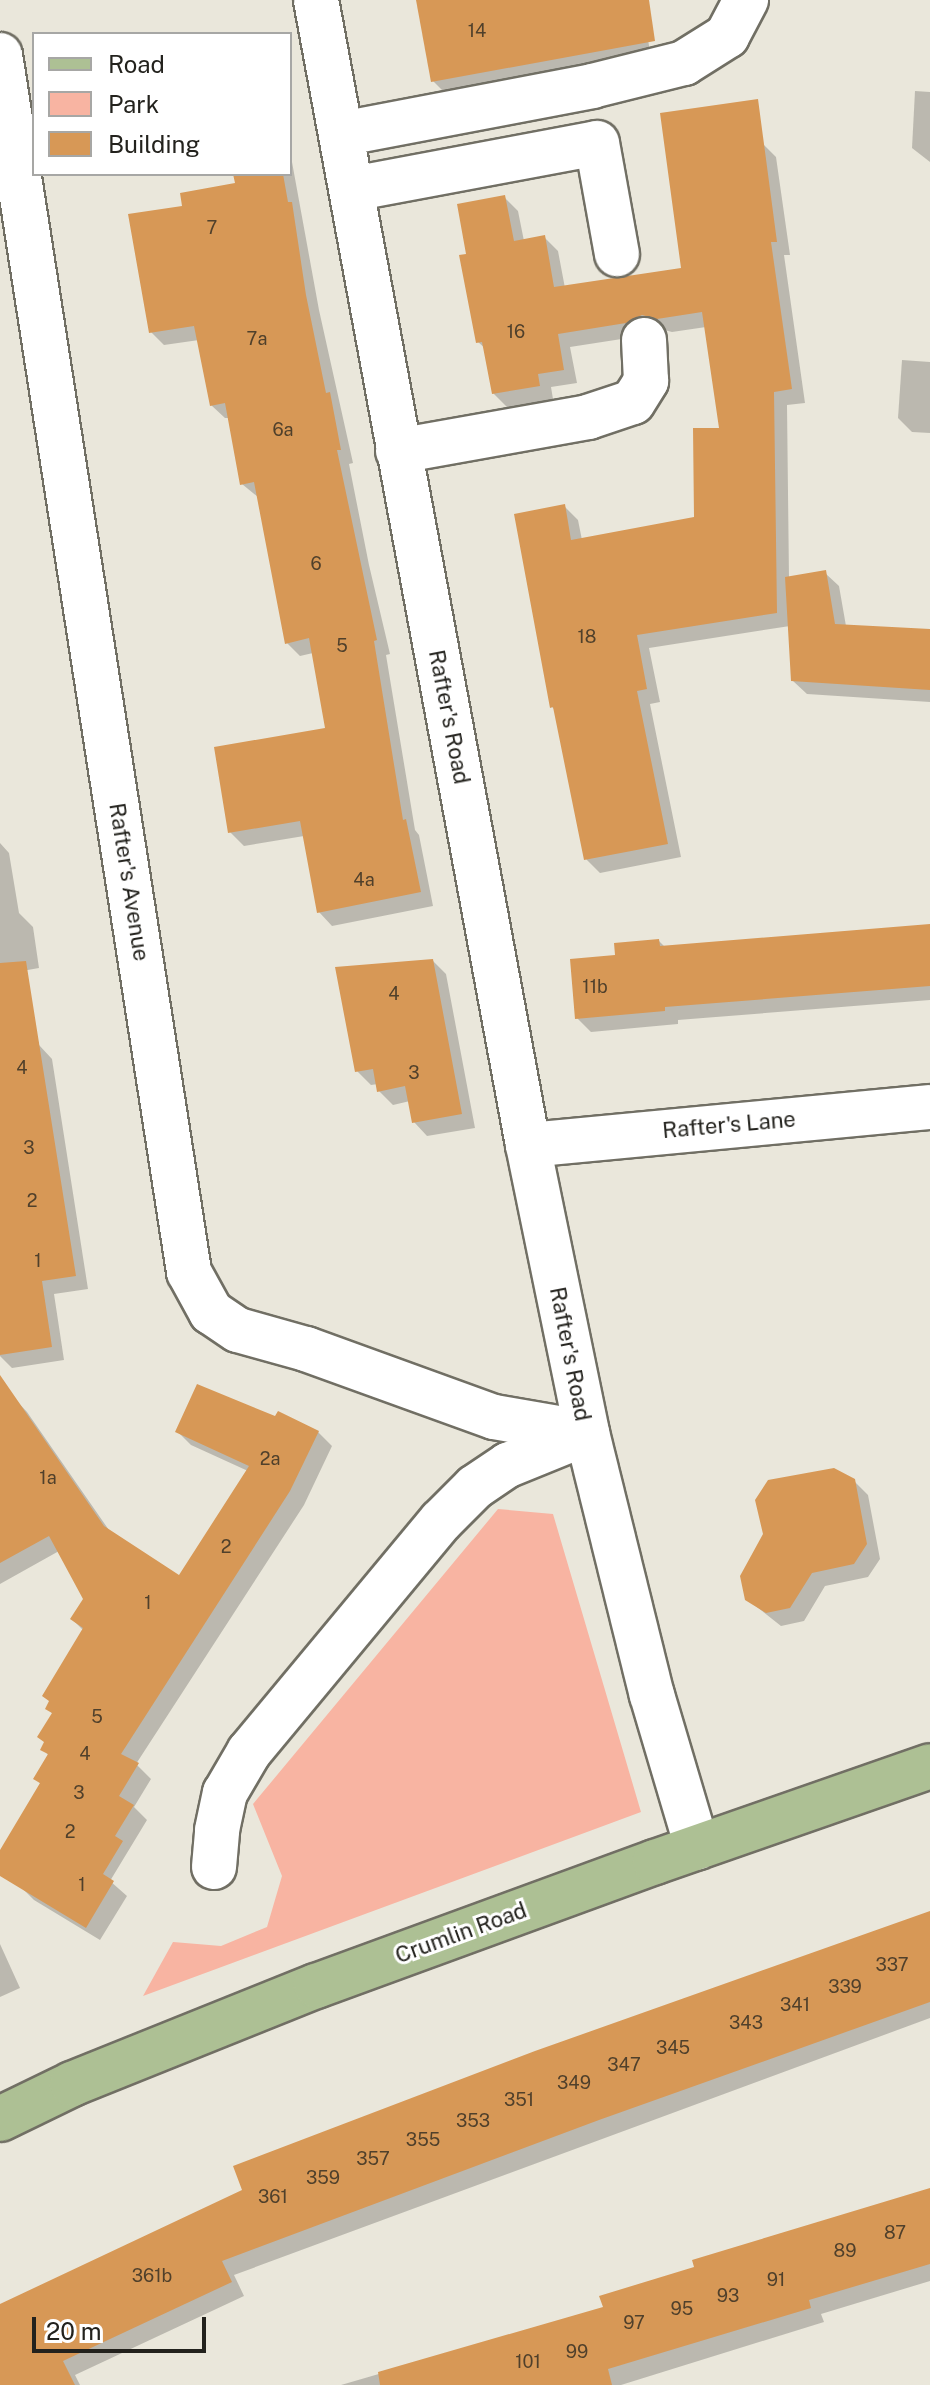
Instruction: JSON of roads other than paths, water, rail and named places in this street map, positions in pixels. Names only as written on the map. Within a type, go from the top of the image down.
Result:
[{"type":"main road","name":"Crumlin Road","points":[[0,2119],[72,2084],[316,1986],[930,1766]]},
{"type":"street","name":"Rafter's Road","points":[[316,0],[528,1145],[587,1433],[652,1695],[697,1847]]},
{"type":"street","points":[[341,134],[592,86],[684,63],[727,36],[746,0]]},
{"type":"street","name":"Rafter's Avenue","points":[[0,55],[189,1272],[211,1312],[238,1330],[306,1349],[494,1417],[587,1433]]},
{"type":"street","points":[[352,189],[597,143],[617,254]]},
{"type":"street","points":[[398,451],[588,417],[633,402],[646,381],[644,340]]},
{"type":"street","name":"Rafter's Lane","points":[[528,1145],[930,1107]]},
{"type":"street","name":"Rafter's Road","points":[[214,1867],[217,1830],[225,1793],[249,1752],[441,1521],[475,1487],[508,1465],[587,1433]]}]
